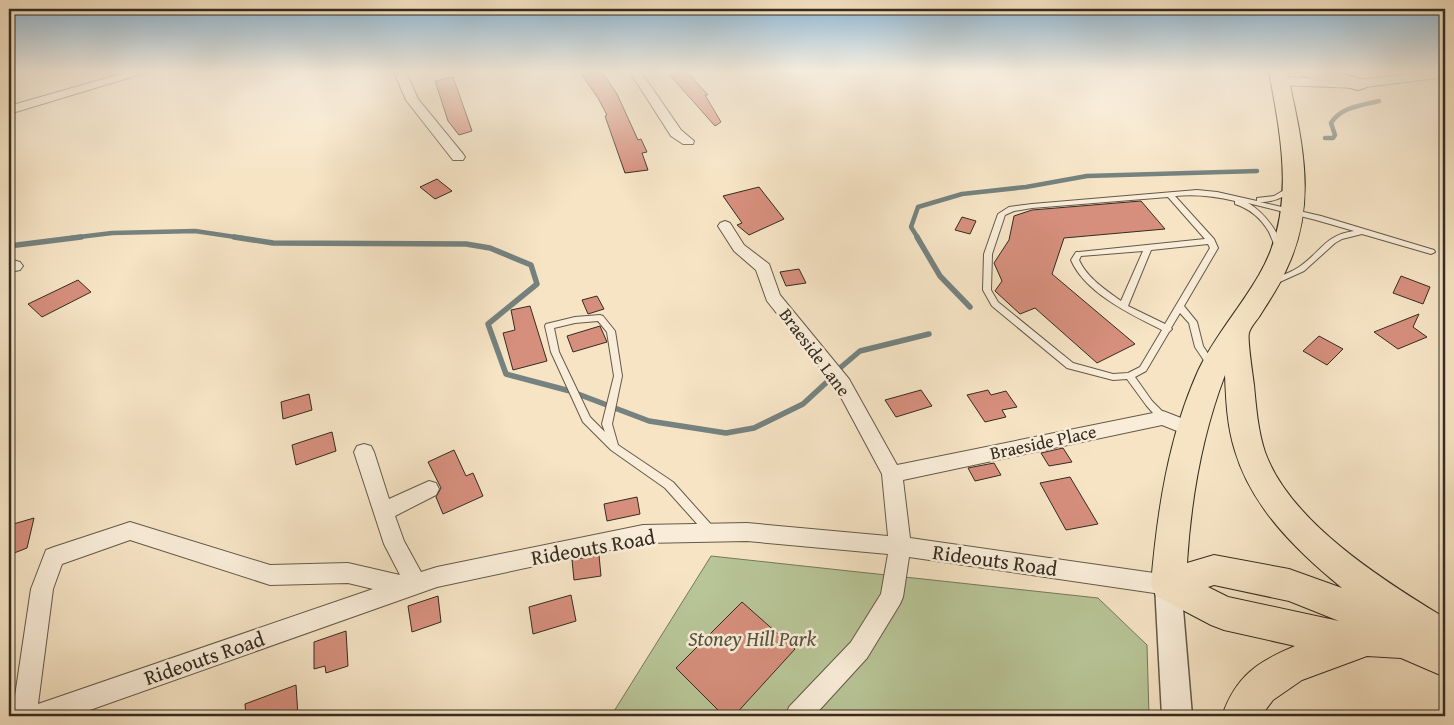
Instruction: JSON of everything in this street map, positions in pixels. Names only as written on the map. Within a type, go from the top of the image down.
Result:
[{"type":"main road","points":[[1168,585],[1171,533],[1192,430],[1214,369],[1266,286],[1288,237],[1293,212],[1294,184],[1290,132],[1285,106]]},
{"type":"main road","points":[[1236,335],[1245,434],[1260,477],[1275,500],[1308,537],[1342,567],[1388,602],[1445,638]]},
{"type":"main road","points":[[1168,585],[1214,570],[1289,585],[1346,606],[1403,640],[1445,659]]},
{"type":"main road","points":[[1168,585],[1224,613],[1336,638],[1403,640]]},
{"type":"main road","points":[[1241,716],[1245,704],[1262,682],[1300,662],[1365,640]]},
{"type":"street","points":[[9,110],[24,106]]},
{"type":"street","points":[[417,106],[458,157]]},
{"type":"street","points":[[658,106],[676,133],[688,141]]},
{"type":"street","name":"Braeside Lane","points":[[725,226],[739,248],[763,268],[773,298],[843,384],[892,474],[900,546],[892,597],[859,650],[798,716]]},
{"type":"street","points":[[1163,418],[1192,430]]},
{"type":"street","name":"Braeside Place","points":[[892,474],[1163,418]]},
{"type":"street","points":[[364,452],[383,512],[412,586]]},
{"type":"street","points":[[383,512],[429,489]]},
{"type":"street","points":[[24,716],[42,589],[54,557],[130,531],[270,575],[348,573],[412,586]]},
{"type":"street","name":"Rideouts Road","points":[[39,716],[437,577],[643,534],[747,532],[900,546],[1168,585]]},
{"type":"street","points":[[1168,585],[1177,716]]},
{"type":"lane","points":[[1250,201],[1269,200],[1284,195],[1294,184]]},
{"type":"lane","points":[[1170,194],[1211,241],[1214,248],[1143,369],[1129,376],[1113,377],[1070,366],[995,304],[987,290],[988,254],[1002,214],[1012,209],[1032,206],[1170,194],[1197,192],[1217,194],[1293,212],[1431,252]]},
{"type":"lane","points":[[1217,194],[1243,203],[1266,221],[1275,235],[1282,254]]},
{"type":"lane","points":[[1266,286],[1300,270],[1315,258],[1330,241],[1350,233],[1366,232]]},
{"type":"lane","points":[[1168,329],[1123,307],[1077,267],[1075,260],[1079,254],[1211,241]]},
{"type":"lane","points":[[1123,307],[1148,248]]},
{"type":"lane","points":[[1179,306],[1193,322],[1199,347],[1214,369]]},
{"type":"lane","points":[[614,447],[607,424],[618,376],[611,331],[600,318],[575,320],[549,326],[556,352],[586,419],[614,447],[669,485],[712,533]]},
{"type":"lane","points":[[1129,376],[1163,418]]},
{"type":"green space","name":"Stoney Hill Park","points":[[711,556],[1098,598],[1147,645],[1149,716],[611,716]]},
{"type":"building","points":[[443,106],[463,106],[472,131],[459,135],[448,121]]},
{"type":"building","points":[[602,106],[622,106],[638,140],[641,139],[647,152],[642,153],[648,170],[625,173],[605,116],[607,115]]},
{"type":"building","points":[[697,106],[711,106],[721,122],[715,126]]},
{"type":"building","points":[[437,179],[452,191],[435,199],[420,187]]},
{"type":"building","points":[[759,187],[784,219],[749,235],[737,225],[742,223],[723,196]]},
{"type":"building","points":[[1141,201],[1165,229],[1064,238],[1052,274],[1135,344],[1097,363],[1035,308],[1020,314],[995,291],[1002,281],[994,263],[1009,240],[1014,216],[1032,210]]},
{"type":"building","points":[[962,217],[976,221],[970,234],[955,230]]},
{"type":"building","points":[[799,269],[806,283],[786,286],[780,272]]},
{"type":"building","points":[[1401,276],[1430,287],[1423,304],[1393,293]]},
{"type":"building","points":[[78,280],[91,292],[42,317],[28,304]]},
{"type":"building","points":[[597,296],[604,309],[588,314],[582,300]]},
{"type":"building","points":[[530,306],[547,361],[513,370],[503,333],[515,330],[511,310]]},
{"type":"building","points":[[1419,314],[1413,327],[1427,337],[1398,349],[1374,332]]},
{"type":"building","points":[[600,326],[607,342],[573,352],[567,336]]},
{"type":"building","points":[[1319,336],[1343,349],[1327,365],[1303,351]]},
{"type":"building","points":[[921,390],[932,406],[896,417],[885,400]]},
{"type":"building","points":[[988,390],[991,395],[1006,391],[1017,407],[1002,410],[1006,417],[985,422],[967,395]]},
{"type":"building","points":[[309,394],[312,410],[283,419],[281,402]]},
{"type":"building","points":[[332,432],[336,451],[296,465],[292,445]]},
{"type":"building","points":[[1063,448],[1072,462],[1049,466],[1041,453]]},
{"type":"building","points":[[454,450],[466,476],[473,473],[483,496],[443,514],[436,497],[441,488],[428,462]]},
{"type":"building","points":[[994,463],[1001,475],[975,481],[968,468]]},
{"type":"building","points":[[1070,477],[1098,524],[1066,530],[1040,483]]},
{"type":"building","points":[[637,497],[640,514],[607,521],[604,504]]},
{"type":"building","points":[[34,518],[27,548],[9,555],[10,525]]},
{"type":"building","points":[[599,555],[601,576],[574,580],[572,560]]},
{"type":"building","points":[[571,595],[576,621],[533,634],[529,607]]},
{"type":"building","points":[[438,596],[441,622],[412,632],[408,606]]},
{"type":"building","points":[[742,602],[795,649],[734,716],[724,716],[676,668]]},
{"type":"building","points":[[346,631],[348,666],[326,673],[325,666],[314,669],[314,642]]},
{"type":"building","points":[[296,685],[298,716],[246,716],[245,704]]},
{"type":"waterway","points":[[1325,138],[1333,138],[1335,135],[1331,123],[1340,113],[1352,107],[1360,106]]},
{"type":"waterway","points":[[918,238],[911,227],[918,207],[962,194],[1026,187],[1087,176],[1257,171]]},
{"type":"waterway","points":[[71,238],[112,233],[195,231],[242,238]]},
{"type":"waterway","points":[[9,246],[81,237]]},
{"type":"waterway","points":[[234,237],[273,243],[466,244],[490,248],[531,265],[537,284],[488,324],[506,374],[570,391],[649,421],[726,433],[754,428],[803,404],[828,381]]},
{"type":"waterway","points":[[917,237],[940,276],[970,307]]},
{"type":"waterway","points":[[840,368],[860,351],[929,334]]}]
